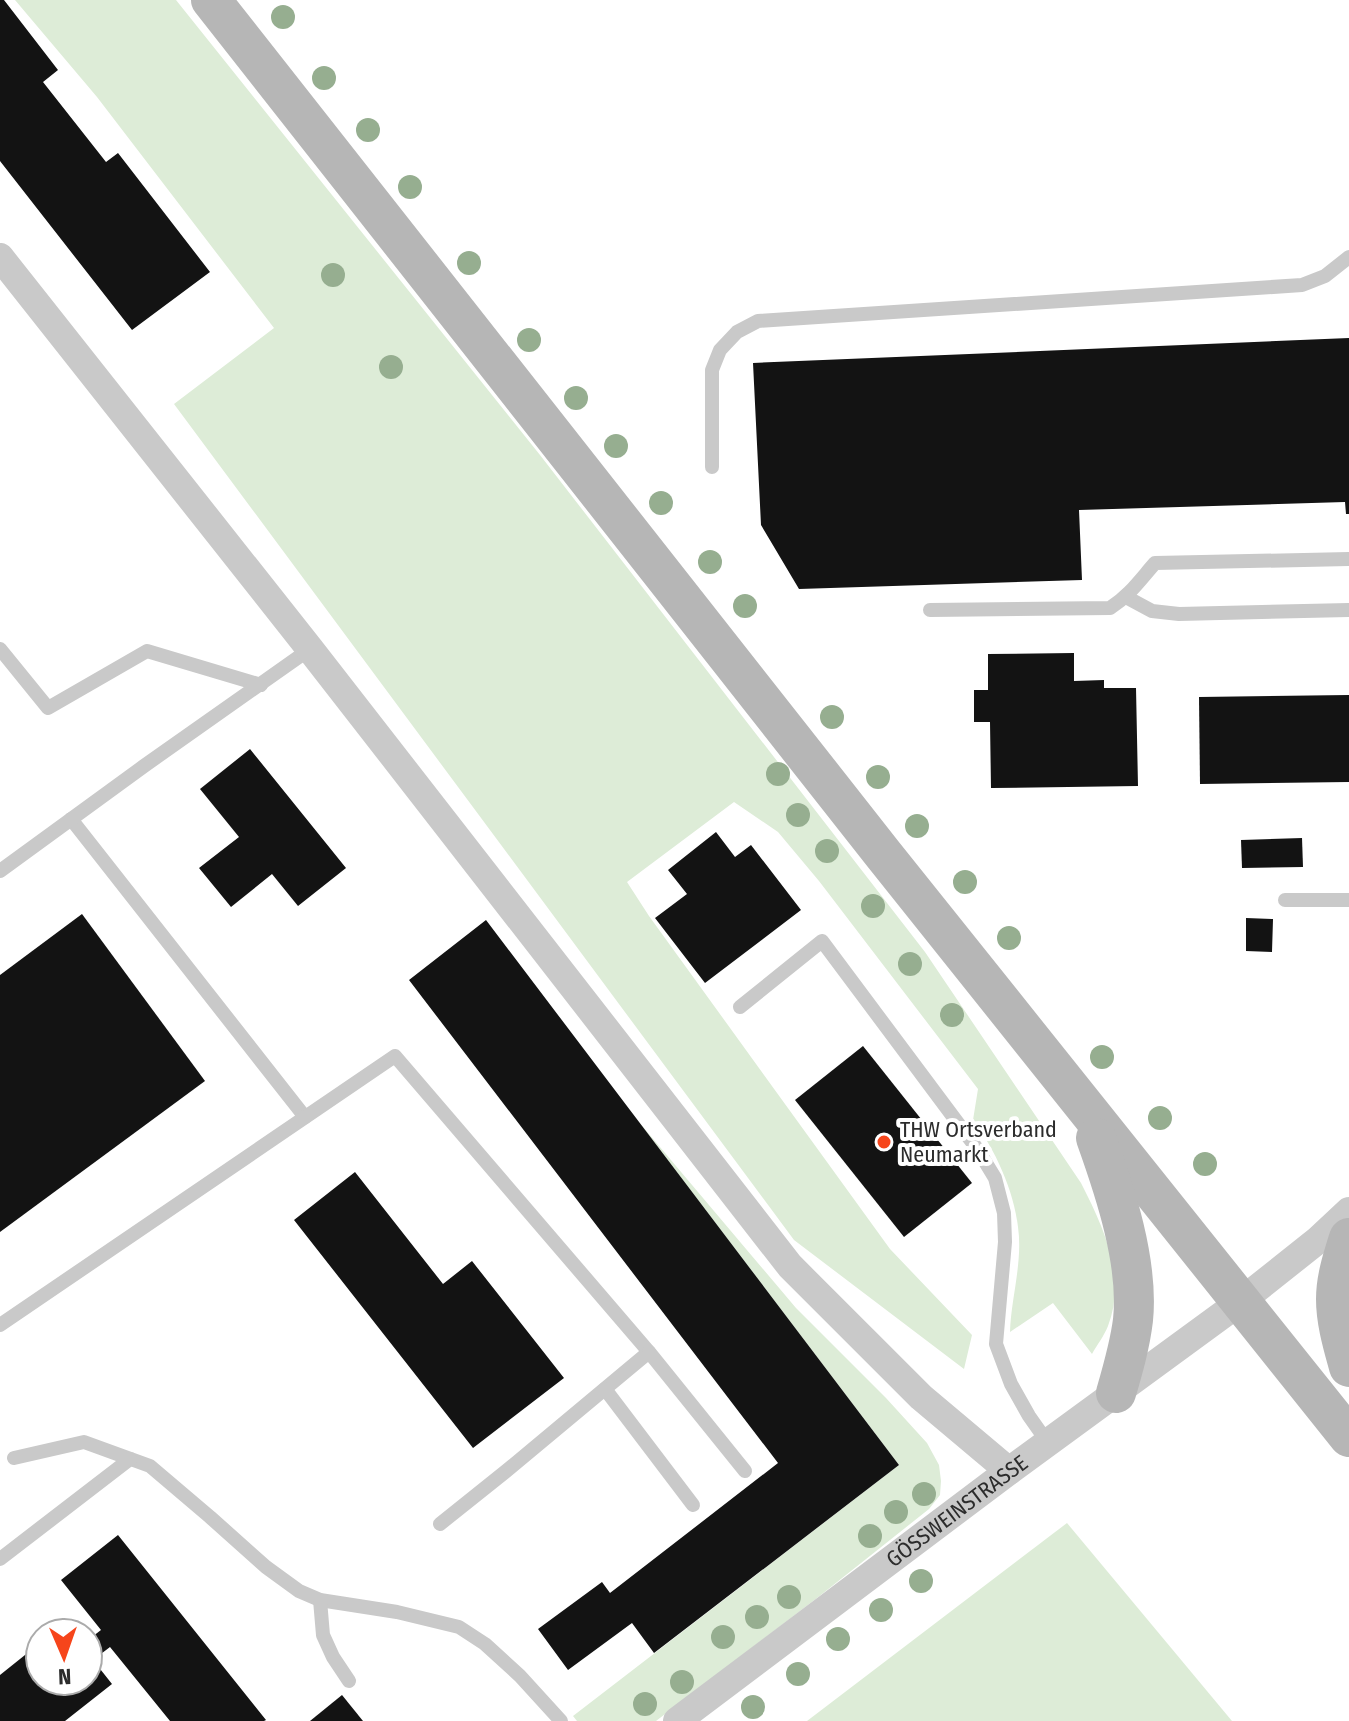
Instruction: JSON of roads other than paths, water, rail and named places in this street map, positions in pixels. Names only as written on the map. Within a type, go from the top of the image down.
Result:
[{"type":"main road","points":[[211,0],[1085,1108],[1349,1437]]},
{"type":"main road","points":[[1085,1108],[1119,1208],[1133,1286],[1134,1317],[1116,1393]]},
{"type":"main road","points":[[1349,1238],[1336,1300],[1349,1367]]},
{"type":"street","points":[[0,257],[310,649],[790,1266],[921,1397],[1009,1471]]},
{"type":"street","name":"GÖSSWEINSTRASSE","points":[[677,1721],[1240,1302],[1349,1211]]},
{"type":"lane","points":[[712,467],[712,370],[720,350],[728,341],[737,332],[758,321],[1302,285],[1325,276],[1349,257]]},
{"type":"lane","points":[[930,610],[1110,608],[1126,597],[1155,563],[1349,559]]},
{"type":"lane","points":[[1126,597],[1152,611],[1179,614],[1349,610]]},
{"type":"lane","points":[[0,649],[48,708],[147,651],[261,685]]},
{"type":"lane","points":[[0,871],[310,649]]},
{"type":"lane","points":[[71,819],[305,1117]]},
{"type":"lane","points":[[1285,900],[1349,900]]},
{"type":"lane","points":[[740,1007],[822,941],[978,1150],[995,1178],[1004,1213],[1005,1242],[996,1344],[1011,1384],[1048,1443]]},
{"type":"lane","points":[[0,1325],[395,1056],[649,1352],[745,1471]]},
{"type":"lane","points":[[440,1524],[649,1352]]},
{"type":"lane","points":[[605,1389],[693,1505]]},
{"type":"lane","points":[[14,1458],[84,1442],[150,1466],[266,1567],[299,1591],[320,1600],[397,1612],[459,1627],[485,1644],[520,1676],[560,1721]]},
{"type":"lane","points":[[0,1559],[130,1459]]},
{"type":"lane","points":[[320,1600],[323,1635],[349,1681]]},
{"type":"place","name":"THW Ortsverband Neumarkt","points":[[884,1142]]}]
